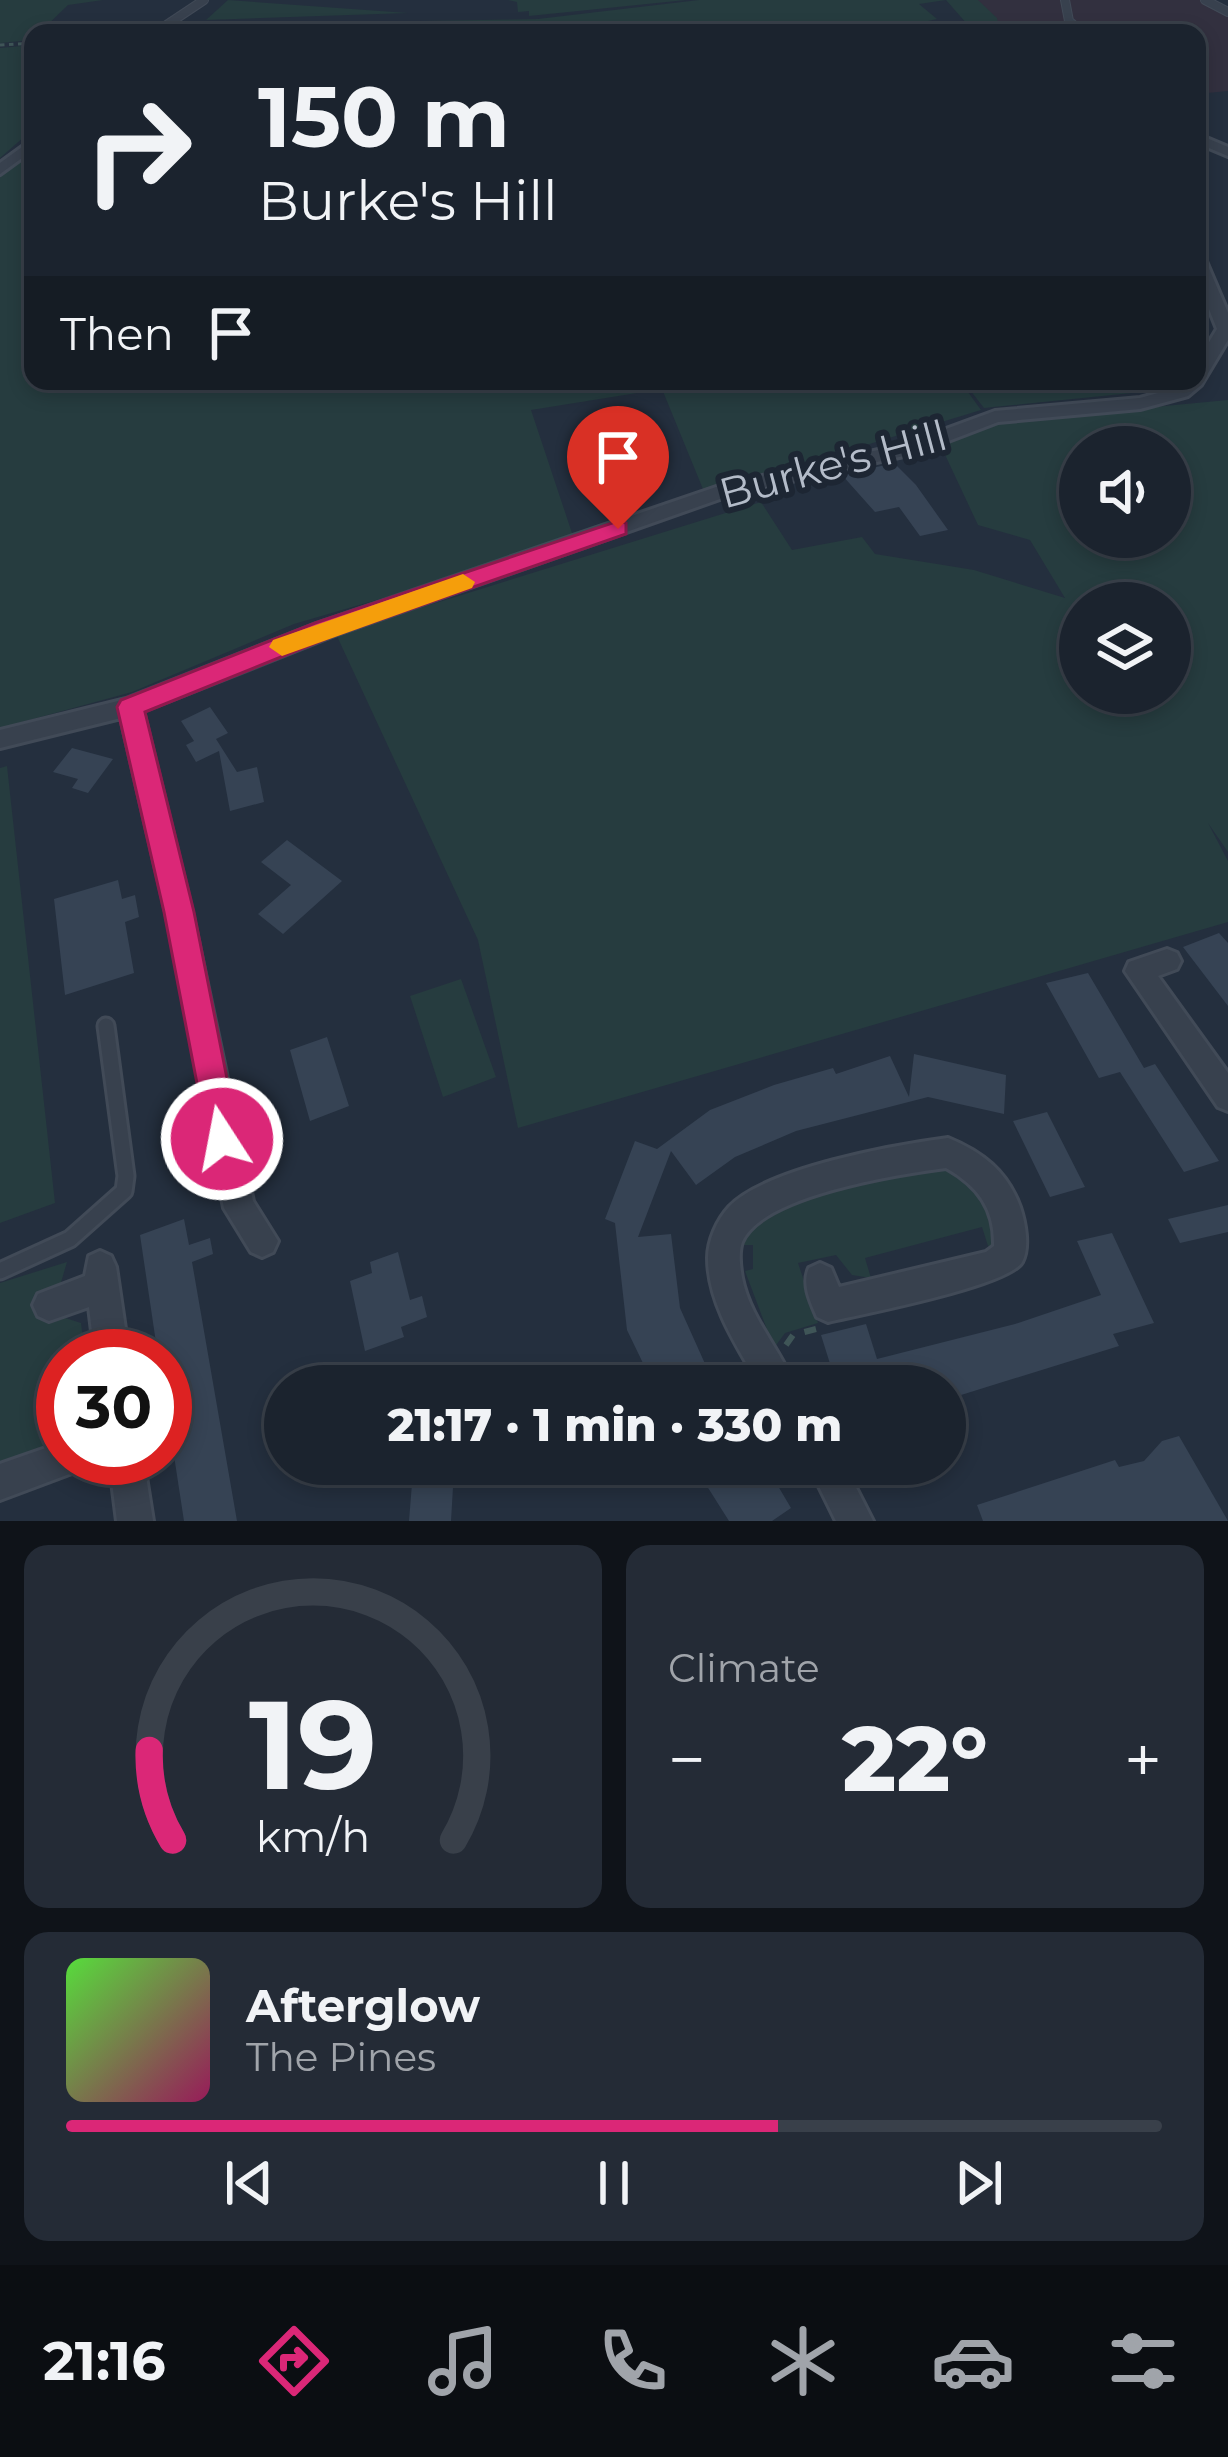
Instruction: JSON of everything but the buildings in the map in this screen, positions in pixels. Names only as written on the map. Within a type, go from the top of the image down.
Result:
[{"type":"street","points":[[0,170],[24,150]]},
{"type":"street","name":"Burke's Hill","points":[[1206,281],[1226,329],[1206,362]]},
{"type":"street","name":"Burke's Hill","points":[[0,739],[130,707],[324,629],[729,489],[910,449],[995,417],[1140,403],[1184,390]]},
{"type":"street","points":[[130,707],[179,912],[239,1208],[262,1241]]},
{"type":"street","points":[[1167,961],[1139,971],[1228,1097]]},
{"type":"street","points":[[775,1365],[739,1314],[724,1258],[728,1237],[744,1213],[790,1190],[948,1153],[988,1175],[1013,1226],[1009,1256],[992,1266],[828,1306],[820,1279]]},
{"type":"street","points":[[49,1305],[101,1276],[108,1329]]},
{"type":"street","points":[[0,1482],[36,1469]]},
{"type":"street","points":[[130,1485],[135,1521]]},
{"type":"street","points":[[836,1485],[855,1521]]},
{"type":"lane","points":[[169,24],[204,0]]},
{"type":"lane","points":[[1205,0],[1228,12]]},
{"type":"lane","points":[[0,1271],[70,1239],[124,1191],[126,1176],[106,1026]]},
{"type":"path","points":[[781,1365],[793,1335],[822,1328]]},
{"type":"shaded area","points":[[975,0],[1210,0],[1228,12],[1228,91],[1206,93],[1206,24],[988,21]]},
{"type":"green space","points":[[0,0],[103,0],[68,5],[48,24],[24,24],[24,41],[0,43]]},
{"type":"green space","points":[[228,0],[408,13],[206,20]]},
{"type":"green space","points":[[508,0],[686,0],[529,16],[529,11],[518,12],[517,2]]},
{"type":"green space","points":[[699,0],[946,0],[919,4],[937,19],[914,24],[246,24],[538,19]]},
{"type":"green space","points":[[946,0],[978,0],[998,24],[967,24]]},
{"type":"green space","points":[[24,46],[24,137],[0,158],[0,48]]},
{"type":"green space","points":[[24,152],[24,390],[656,390],[531,410],[575,542],[294,624],[132,692],[0,728],[0,172]]},
{"type":"green space","points":[[662,390],[967,390],[981,410],[705,494]]},
{"type":"green space","points":[[970,390],[1161,390],[984,408]]},
{"type":"green space","points":[[1228,400],[1228,852],[1208,823],[1228,861],[1228,922],[518,1128],[478,940],[336,634],[761,502],[792,550],[862,537],[875,554],[974,570],[1059,596],[1059,714],[1191,714],[1191,582],[1059,582],[1059,588],[1030,540],[978,525],[940,444],[996,422]]},
{"type":"green space","points":[[7,766],[55,1203],[0,1223],[0,768]]},
{"type":"green space","points":[[461,979],[496,1077],[443,1097],[410,996]]},
{"type":"green space","points":[[945,1164],[969,1171],[1000,1226],[997,1244],[988,1246],[982,1227],[865,1258],[871,1278],[852,1275],[836,1255],[798,1263],[818,1323],[785,1333],[774,1348],[745,1271],[753,1269],[753,1245],[743,1245],[756,1224],[785,1206],[829,1190]]},
{"type":"green space","points":[[67,1262],[60,1286],[37,1297],[39,1320],[59,1316],[81,1323],[82,1329],[36,1329],[36,1457],[0,1470],[0,1283]]},
{"type":"slow traffic","points":[[282,647],[463,582]]},
{"type":"route","points":[[222,1139],[179,912],[130,707],[324,629],[618,529]]}]
